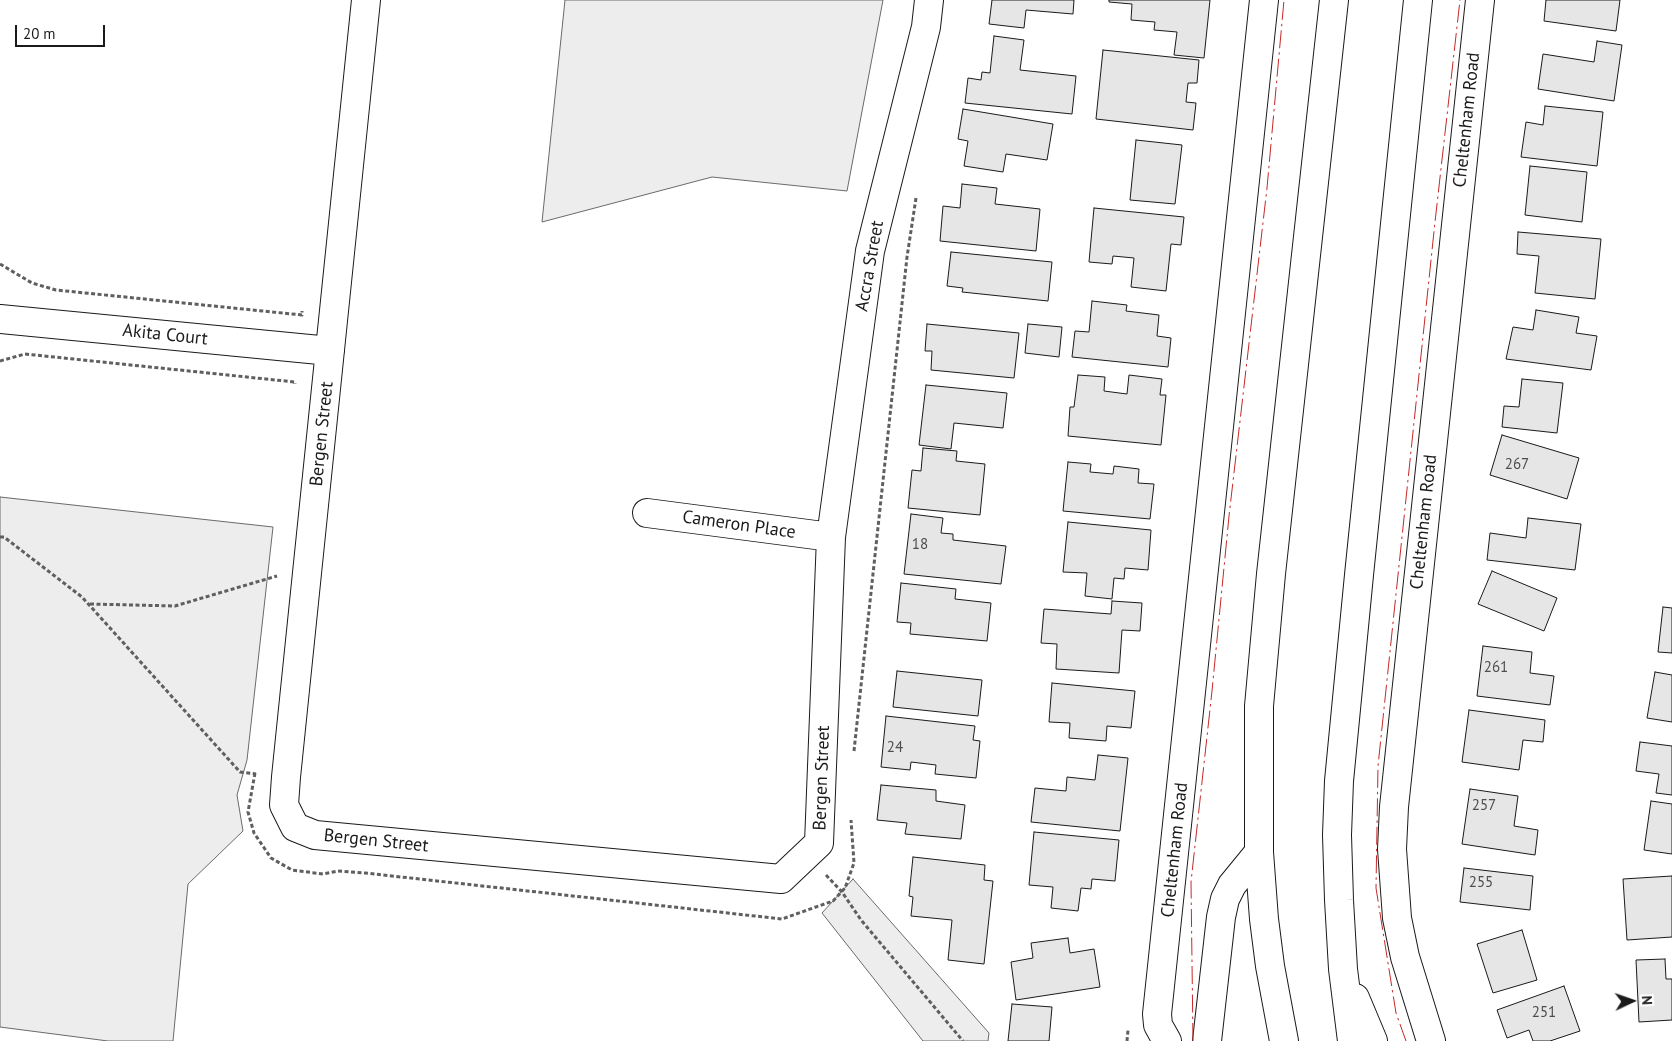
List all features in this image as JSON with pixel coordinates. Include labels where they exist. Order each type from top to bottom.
[{"type":"street","name":"Bergen Street","points":[[366,0],[286,777],[284,805],[295,827],[315,836],[781,879],[819,843],[831,537]]},
{"type":"street","name":"Accra Street","points":[[831,537],[870,251],[926,27],[929,0]]},
{"type":"street","name":"Cheltenham Road","points":[[1167,1041],[1158,1025],[1157,1014],[1264,0]]},
{"type":"street","points":[[1284,1041],[1270,966],[1259,852],[1259,706],[1263,651],[1334,0]]},
{"type":"street","points":[[1352,1041],[1343,969],[1338,853],[1339,781],[1358,575],[1418,0]]},
{"type":"street","name":"Cheltenham Road","points":[[1431,1041],[1405,956],[1397,918],[1392,849],[1394,807],[1480,0]]},
{"type":"street","name":"Akita Court","points":[[0,319],[330,351]]},
{"type":"street","name":"Cameron Place","points":[[647,513],[831,537]]},
{"type":"street","points":[[1207,1041],[1220,916],[1232,885],[1259,852]]},
{"type":"street","points":[[1343,969],[1373,1041]]},
{"type":"path","points":[[854,751],[906,266],[916,192]]},
{"type":"path","points":[[0,264],[32,283],[56,290],[302,316],[303,306]]},
{"type":"path","points":[[0,361],[25,354],[295,382],[294,392]]},
{"type":"path","points":[[0,537],[4,537],[90,604],[240,772],[286,777]]},
{"type":"path","points":[[275,586],[277,566]]},
{"type":"path","points":[[90,604],[175,606],[276,576],[307,579]]},
{"type":"path","points":[[255,769],[248,812],[254,833],[271,858],[292,870],[323,874],[338,871],[365,873],[782,919],[833,901],[845,888],[854,863],[850,810]]},
{"type":"path","points":[[807,854],[842,892],[861,920],[964,1041]]},
{"type":"shaded area","points":[[565,0],[883,0],[847,191],[712,177],[542,222]]},
{"type":"shaded area","points":[[0,497],[273,527],[247,760],[237,795],[243,831],[188,884],[173,1041],[108,1041],[0,1027]]},
{"type":"shaded area","points":[[853,879],[989,1033],[988,1041],[923,1041],[822,913]]},
{"type":"building","points":[[992,0],[1074,0],[1073,14],[1026,10],[1024,28],[989,24]]},
{"type":"building","points":[[1109,0],[1210,0],[1204,58],[1174,55],[1177,32],[1154,30],[1155,22],[1131,20],[1132,4],[1109,2]]},
{"type":"building","points":[[1546,0],[1620,0],[1616,31],[1544,21]]},
{"type":"building","points":[[994,36],[1024,40],[1020,70],[1076,76],[1072,114],[965,103],[968,78],[981,80],[982,72],[990,73]]},
{"type":"building","points":[[1597,41],[1622,45],[1614,101],[1538,89],[1543,54],[1594,62]]},
{"type":"building","points":[[1103,50],[1199,60],[1197,83],[1188,83],[1186,102],[1196,103],[1193,130],[1096,119]]},
{"type":"building","points":[[1545,106],[1603,112],[1597,166],[1521,157],[1526,122],[1543,125]]},
{"type":"building","points":[[963,109],[1053,124],[1047,160],[1006,154],[1003,172],[964,166],[968,141],[958,139]]},
{"type":"building","points":[[1136,140],[1182,145],[1175,204],[1130,200]]},
{"type":"building","points":[[1530,166],[1587,172],[1582,222],[1525,215]]},
{"type":"building","points":[[962,184],[997,188],[995,204],[1040,209],[1036,251],[940,241],[943,206],[960,208]]},
{"type":"building","points":[[1094,208],[1184,217],[1181,245],[1171,244],[1166,291],[1131,287],[1134,258],[1113,256],[1112,264],[1089,262]]},
{"type":"building","points":[[1518,232],[1601,239],[1595,299],[1535,293],[1539,256],[1517,254]]},
{"type":"building","points":[[951,252],[1052,262],[1048,301],[962,292],[963,288],[947,286]]},
{"type":"building","points":[[1092,301],[1127,305],[1126,311],[1159,315],[1157,336],[1171,338],[1168,367],[1072,357],[1075,331],[1089,332]]},
{"type":"building","points":[[1536,310],[1579,317],[1576,333],[1597,336],[1591,370],[1506,359],[1513,327],[1533,330]]},
{"type":"building","points":[[927,324],[1019,333],[1014,378],[931,370],[932,351],[925,351]]},
{"type":"building","points":[[1028,324],[1062,327],[1059,357],[1025,353]]},
{"type":"building","points":[[1078,375],[1105,377],[1104,391],[1127,394],[1129,375],[1162,379],[1160,395],[1166,395],[1161,445],[1068,436],[1070,407],[1074,407]]},
{"type":"building","points":[[1522,379],[1563,383],[1557,433],[1502,427],[1504,406],[1519,407]]},
{"type":"building","points":[[926,385],[1007,393],[1003,428],[954,423],[951,449],[919,445]]},
{"type":"building","points":[[1502,435],[1579,458],[1567,499],[1490,475]]},
{"type":"building","points":[[923,448],[957,451],[956,461],[985,464],[980,515],[908,508],[912,470],[921,471]]},
{"type":"building","points":[[1068,462],[1091,464],[1090,472],[1113,474],[1114,466],[1139,469],[1138,483],[1154,484],[1150,519],[1063,511]]},
{"type":"building","points":[[911,514],[943,518],[941,533],[953,534],[953,540],[1006,546],[1001,584],[904,574]]},
{"type":"building","points":[[1528,518],[1581,524],[1575,570],[1487,560],[1490,533],[1526,538]]},
{"type":"building","points":[[1068,522],[1151,530],[1148,570],[1125,568],[1124,579],[1114,578],[1112,599],[1085,596],[1087,573],[1063,572]]},
{"type":"building","points":[[1492,571],[1557,598],[1544,631],[1478,604]]},
{"type":"building","points":[[901,583],[956,589],[955,599],[991,603],[987,641],[910,634],[911,623],[897,622]]},
{"type":"building","points":[[1112,601],[1142,603],[1140,631],[1122,630],[1119,673],[1056,669],[1057,644],[1041,643],[1044,609],[1111,614]]},
{"type":"building","points":[[1663,607],[1672,608],[1672,653],[1658,652]]},
{"type":"building","points":[[1483,646],[1532,652],[1530,673],[1554,676],[1550,705],[1477,696]]},
{"type":"building","points":[[897,671],[982,680],[978,716],[893,707]]},
{"type":"building","points":[[1655,672],[1672,675],[1672,722],[1647,718]]},
{"type":"building","points":[[1052,683],[1135,691],[1131,728],[1107,726],[1106,741],[1069,738],[1070,723],[1049,722]]},
{"type":"building","points":[[1469,710],[1545,720],[1543,742],[1523,740],[1519,770],[1462,762]]},
{"type":"building","points":[[886,716],[975,726],[973,740],[980,741],[976,778],[935,774],[936,765],[911,762],[910,770],[881,767]]},
{"type":"building","points":[[1640,742],[1672,746],[1672,795],[1656,793],[1659,774],[1636,771]]},
{"type":"building","points":[[1098,755],[1128,758],[1120,831],[1031,822],[1035,788],[1066,791],[1067,777],[1095,780]]},
{"type":"building","points":[[881,785],[936,790],[936,801],[965,805],[961,839],[905,834],[907,823],[877,820]]},
{"type":"building","points":[[1470,789],[1518,796],[1514,826],[1538,830],[1535,855],[1462,844]]},
{"type":"building","points":[[1651,801],[1672,804],[1672,854],[1644,850]]},
{"type":"building","points":[[1034,832],[1119,840],[1115,881],[1092,879],[1091,889],[1081,888],[1078,911],[1051,908],[1053,887],[1029,885]]},
{"type":"building","points":[[913,857],[985,865],[984,880],[993,881],[984,964],[948,960],[952,920],[911,916],[913,897],[909,896]]},
{"type":"building","points":[[1464,868],[1533,876],[1530,910],[1460,902]]},
{"type":"building","points":[[1672,876],[1672,937],[1627,940],[1623,879]]},
{"type":"building","points":[[1522,930],[1537,980],[1493,993],[1477,944]]},
{"type":"building","points":[[1068,938],[1070,953],[1094,949],[1100,987],[1016,1000],[1011,962],[1033,958],[1031,943]]},
{"type":"building","points":[[1665,959],[1666,979],[1672,979],[1672,1020],[1639,1022],[1636,960]]},
{"type":"building","points":[[1564,986],[1580,1031],[1550,1041],[1533,1041],[1529,1030],[1507,1038],[1497,1010]]},
{"type":"building","points":[[1012,1004],[1052,1007],[1049,1041],[1008,1041]]},
{"type":"power","points":[[1193,1041],[1191,882],[1229,516],[1267,188],[1284,0]]},
{"type":"power","points":[[1406,1041],[1396,1013],[1376,888],[1378,766],[1460,0]]}]
